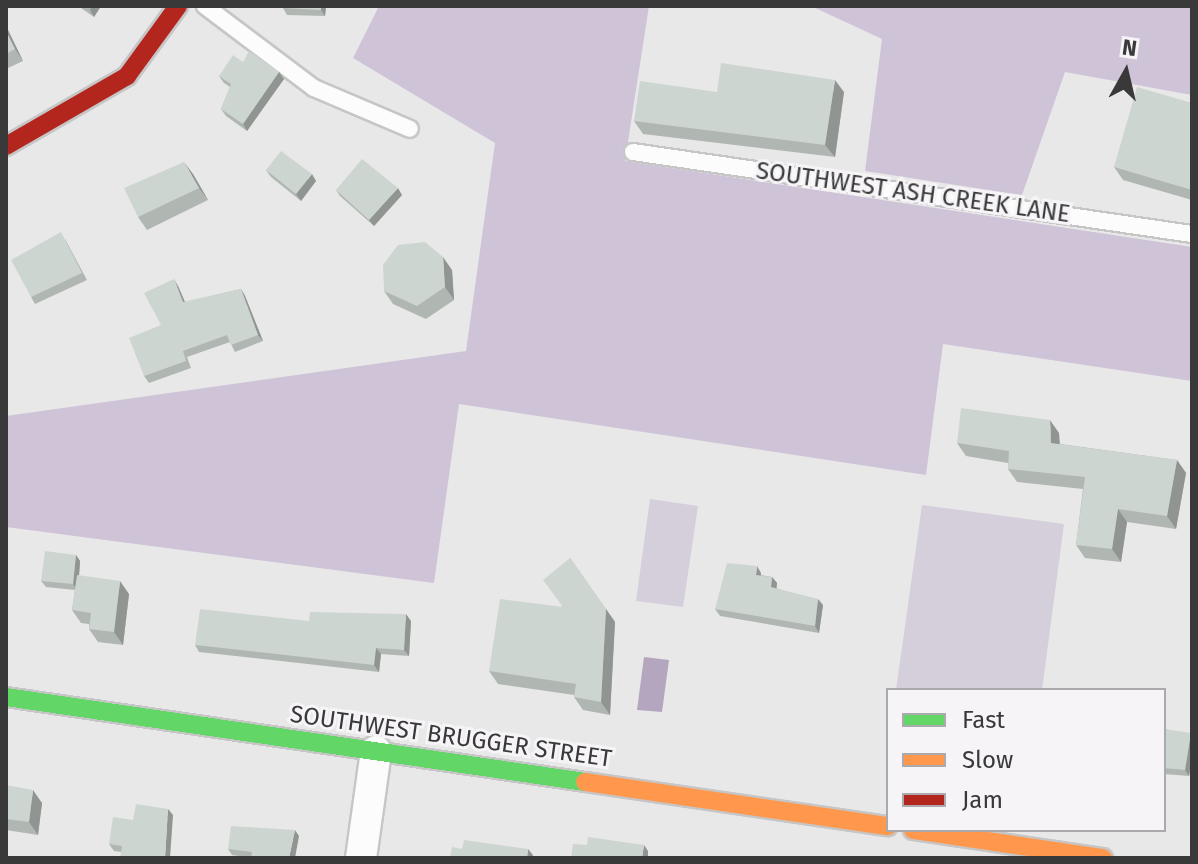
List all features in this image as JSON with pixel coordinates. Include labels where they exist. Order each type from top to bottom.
[{"type":"street","points":[[6,146],[127,76],[178,6]]},
{"type":"street","name":"SOUTHWEST BRUGGER STREET","points":[[6,697],[886,826]]},
{"type":"street","points":[[361,858],[376,751]]},
{"type":"street","points":[[927,832],[1103,858]]},
{"type":"lane","points":[[205,6],[314,88],[410,129]]},
{"type":"lane","name":"SOUTHWEST ASH CREEK LANE","points":[[633,152],[1192,234]]},
{"type":"shaded area","points":[[379,6],[649,6],[625,161],[1192,247],[1192,381],[943,344],[926,475],[459,404],[434,583],[6,527],[6,416],[466,351],[495,143],[353,58]]},
{"type":"shaded area","points":[[811,6],[1192,6],[1192,95],[1065,72],[1022,195],[865,171],[882,39]]},
{"type":"shaded area","points":[[650,499],[698,506],[683,607],[636,601]]},
{"type":"shaded area","points":[[922,505],[1064,524],[1042,688],[896,688]]},
{"type":"shaded area","points":[[644,657],[669,660],[662,712],[637,710]]},
{"type":"building","points":[[321,6],[321,10],[283,8]]},
{"type":"building","points":[[6,31],[15,49],[6,54]]},
{"type":"building","points":[[249,51],[279,72],[243,124],[221,109],[231,84],[219,76],[233,55],[243,62]]},
{"type":"building","points":[[721,63],[835,80],[825,145],[634,121],[640,81],[717,92]]},
{"type":"building","points":[[1137,87],[1192,103],[1192,190],[1114,167]]},
{"type":"building","points":[[281,151],[312,174],[296,194],[266,170]]},
{"type":"building","points":[[362,159],[398,188],[369,220],[336,190]]},
{"type":"building","points":[[184,162],[199,188],[138,217],[124,188]]},
{"type":"building","points":[[61,232],[82,273],[31,297],[11,260]]},
{"type":"building","points":[[425,242],[443,257],[445,287],[417,306],[384,291],[383,265],[398,245]]},
{"type":"building","points":[[174,279],[183,302],[241,289],[258,335],[231,345],[227,335],[183,351],[186,361],[144,376],[129,338],[161,325],[144,293]]},
{"type":"building","points":[[961,408],[1050,420],[1051,443],[1177,460],[1167,516],[1118,509],[1112,549],[1076,545],[1085,477],[1008,469],[1009,451],[957,443]]},
{"type":"building","points":[[45,551],[76,555],[73,584],[41,581]]},
{"type":"building","points":[[570,558],[606,609],[601,702],[574,697],[576,684],[489,671],[500,599],[563,607],[543,580]]},
{"type":"building","points":[[727,563],[757,566],[756,575],[772,577],[771,587],[818,599],[815,626],[715,609]]},
{"type":"building","points":[[77,575],[120,581],[114,632],[89,629],[91,613],[72,610]]},
{"type":"building","points":[[200,609],[309,621],[310,612],[406,614],[404,650],[376,648],[374,665],[195,645]]},
{"type":"building","points":[[1166,729],[1191,733],[1185,770],[1166,768]]},
{"type":"building","points":[[6,785],[33,790],[29,822],[6,819]]},
{"type":"building","points":[[136,804],[168,809],[165,858],[120,858],[122,846],[109,844],[113,817],[133,820]]},
{"type":"building","points":[[231,826],[295,830],[289,858],[251,858],[252,852],[228,849]]},
{"type":"building","points":[[588,837],[644,845],[642,858],[571,858],[573,844],[587,845]]},
{"type":"building","points":[[464,840],[528,849],[527,858],[450,858],[452,847],[462,849]]},
{"type":"traffic: fast","points":[[6,697],[585,782]]},
{"type":"traffic: slow","points":[[585,782],[886,826]]},
{"type":"traffic: slow","points":[[927,832],[1103,858]]},
{"type":"traffic: jam","points":[[6,146],[127,76],[178,6]]}]
